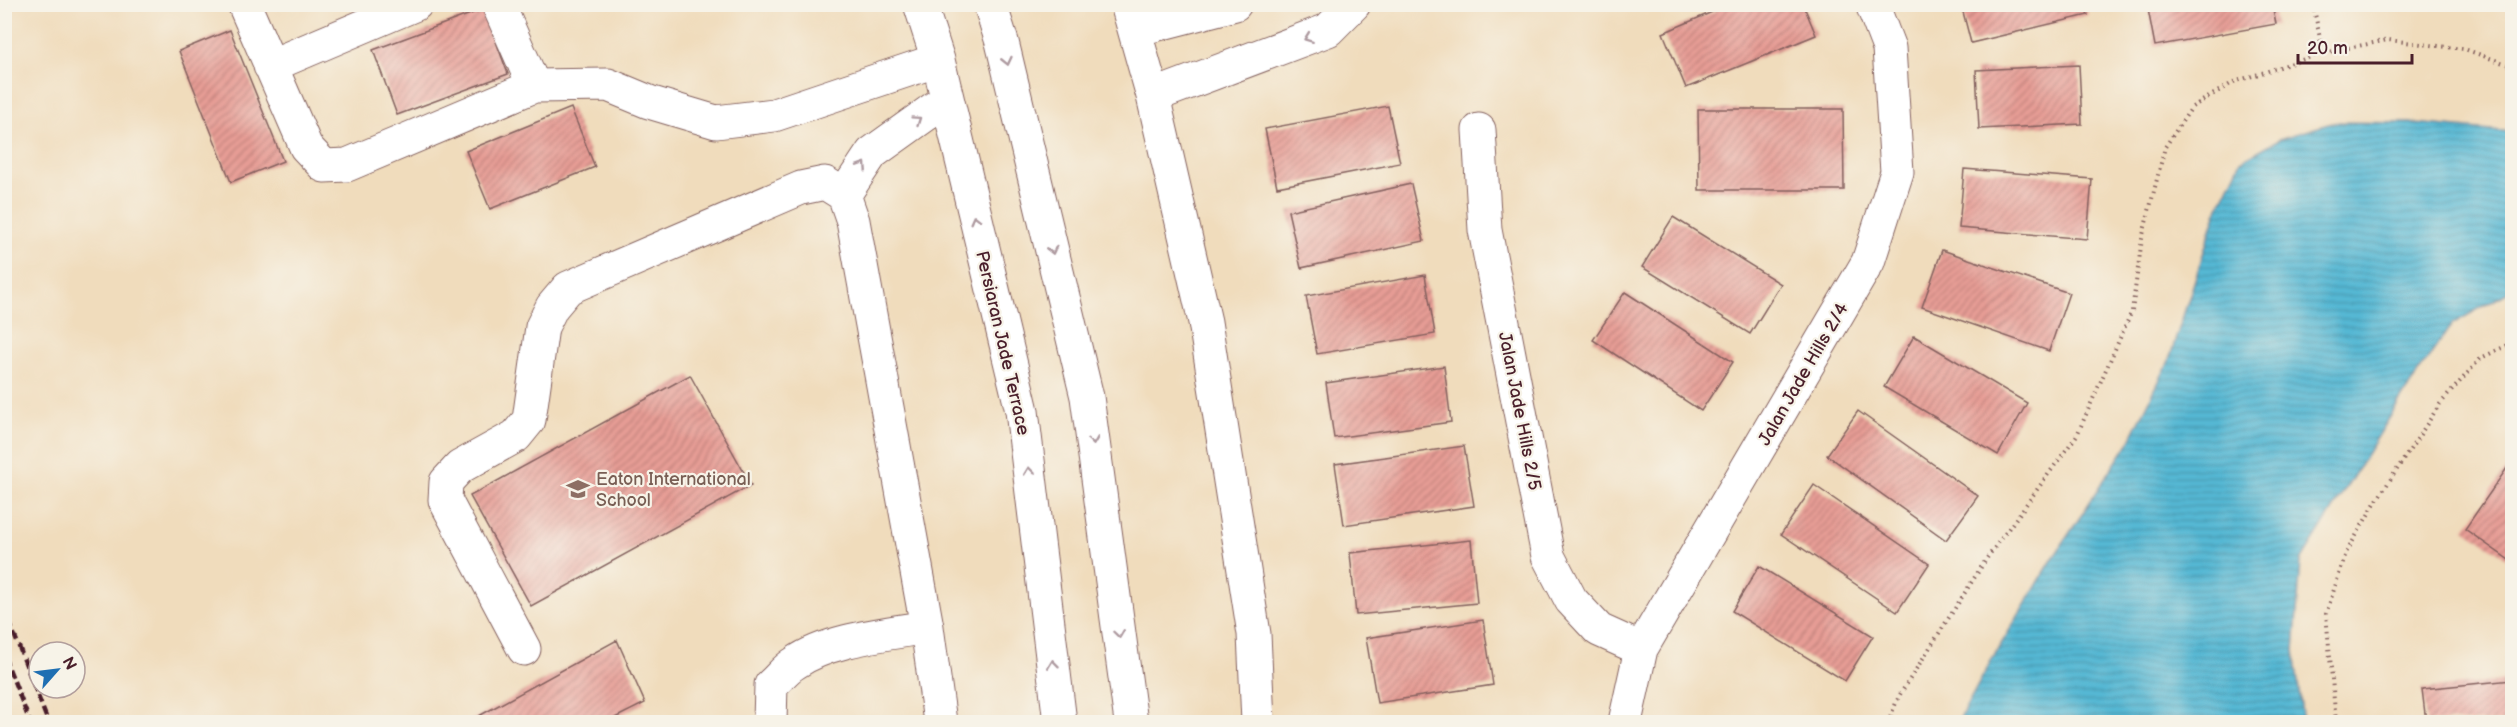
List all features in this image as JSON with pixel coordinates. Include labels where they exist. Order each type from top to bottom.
[{"type":"street","points":[[244,4],[306,147],[324,166],[347,165],[534,86],[609,85],[649,102],[716,122],[774,115],[938,60]]},
{"type":"street","points":[[270,66],[416,4]]},
{"type":"street","points":[[498,4],[534,86]]},
{"type":"street","name":"Persiaran Jade Terrace","points":[[920,4],[938,60],[1022,411],[1060,723]]},
{"type":"street","points":[[990,4],[1002,42],[1087,397],[1131,723]]},
{"type":"street","points":[[1235,4],[1131,17],[1205,322],[1254,634],[1258,723]]},
{"type":"street","points":[[1152,96],[1328,30],[1354,4]]},
{"type":"street","name":"Jalan Jade Hills 2/4","points":[[1625,723],[1641,649],[1868,262],[1897,172],[1889,48],[1872,4]]},
{"type":"street","points":[[844,195],[872,153],[946,100]]},
{"type":"street","name":"Jalan Jade Hills 2/5","points":[[1479,130],[1485,230],[1548,556],[1571,600],[1599,630],[1641,649]]},
{"type":"street","points":[[524,649],[445,500],[446,482],[460,467],[516,436],[529,420],[542,327],[552,307],[568,288],[801,188],[825,183],[844,195],[853,221],[927,627],[940,723]]},
{"type":"street","points":[[770,723],[771,685],[795,663],[814,653],[851,641],[927,627]]},
{"type":"path","points":[[2313,4],[2323,53]]},
{"type":"path","points":[[1888,723],[1899,696],[1987,558],[2077,435],[2132,310],[2142,239],[2165,147],[2192,106],[2234,82],[2323,53],[2388,40],[2464,49],[2512,66]]},
{"type":"path","points":[[2336,723],[2326,614],[2346,553],[2375,503],[2440,404],[2481,358],[2512,343]]},
{"type":"water","points":[[2335,122],[2414,123],[2512,132],[2512,290],[2452,324],[2409,386],[2301,561],[2294,651],[2303,722],[1958,722],[1992,659],[2052,560],[2129,442],[2168,363],[2217,211],[2241,161],[2279,139]]},
{"type":"building","points":[[1731,4],[1803,4],[1816,35],[1686,88],[1663,33]]},
{"type":"building","points":[[1961,4],[2085,4],[2088,15],[1971,43]]},
{"type":"building","points":[[2147,4],[2272,4],[2276,24],[2155,46]]},
{"type":"building","points":[[484,9],[508,74],[397,115],[373,50]]},
{"type":"building","points":[[230,30],[283,161],[231,182],[179,51]]},
{"type":"building","points":[[2079,65],[2082,124],[1979,129],[1976,70]]},
{"type":"building","points":[[1388,106],[1400,163],[1277,187],[1265,129]]},
{"type":"building","points":[[571,108],[595,167],[490,209],[466,151]]},
{"type":"building","points":[[1698,109],[1843,109],[1844,190],[1699,190]]},
{"type":"building","points":[[1964,169],[2092,179],[2087,239],[1959,228]]},
{"type":"building","points":[[1411,184],[1424,241],[1301,268],[1288,211]]},
{"type":"building","points":[[1673,217],[1781,284],[1750,334],[1642,267]]},
{"type":"building","points":[[1942,250],[2069,293],[2049,351],[1922,307]]},
{"type":"building","points":[[1425,275],[1435,334],[1317,354],[1306,296]]},
{"type":"building","points":[[1625,292],[1733,362],[1701,411],[1593,340]]},
{"type":"building","points":[[1914,336],[2027,403],[1998,455],[1884,387]]},
{"type":"building","points":[[1444,366],[1451,422],[1334,438],[1326,383]]},
{"type":"building","points":[[690,375],[751,485],[531,606],[470,496]]},
{"type":"building","points":[[1858,411],[1978,496],[1946,540],[1827,455]]},
{"type":"building","points":[[1464,446],[1474,506],[1344,525],[1335,464]]},
{"type":"building","points":[[2507,468],[2512,472],[2512,562],[2465,529]]},
{"type":"building","points":[[1814,485],[1929,564],[1897,612],[1781,534]]},
{"type":"building","points":[[1471,540],[1477,603],[1356,615],[1350,553]]},
{"type":"building","points":[[1759,566],[1873,636],[1845,681],[1732,611]]},
{"type":"building","points":[[1483,620],[1493,685],[1377,703],[1366,638]]},
{"type":"building","points":[[617,640],[645,703],[607,722],[468,722]]},
{"type":"building","points":[[2512,680],[2512,722],[2426,722],[2422,689]]},
{"type":"railway","points":[[4,608],[48,722]]},
{"type":"railway","points":[[4,656],[30,722]]},
{"type":"place","name":"Eaton International School","points":[[578,489]]}]
